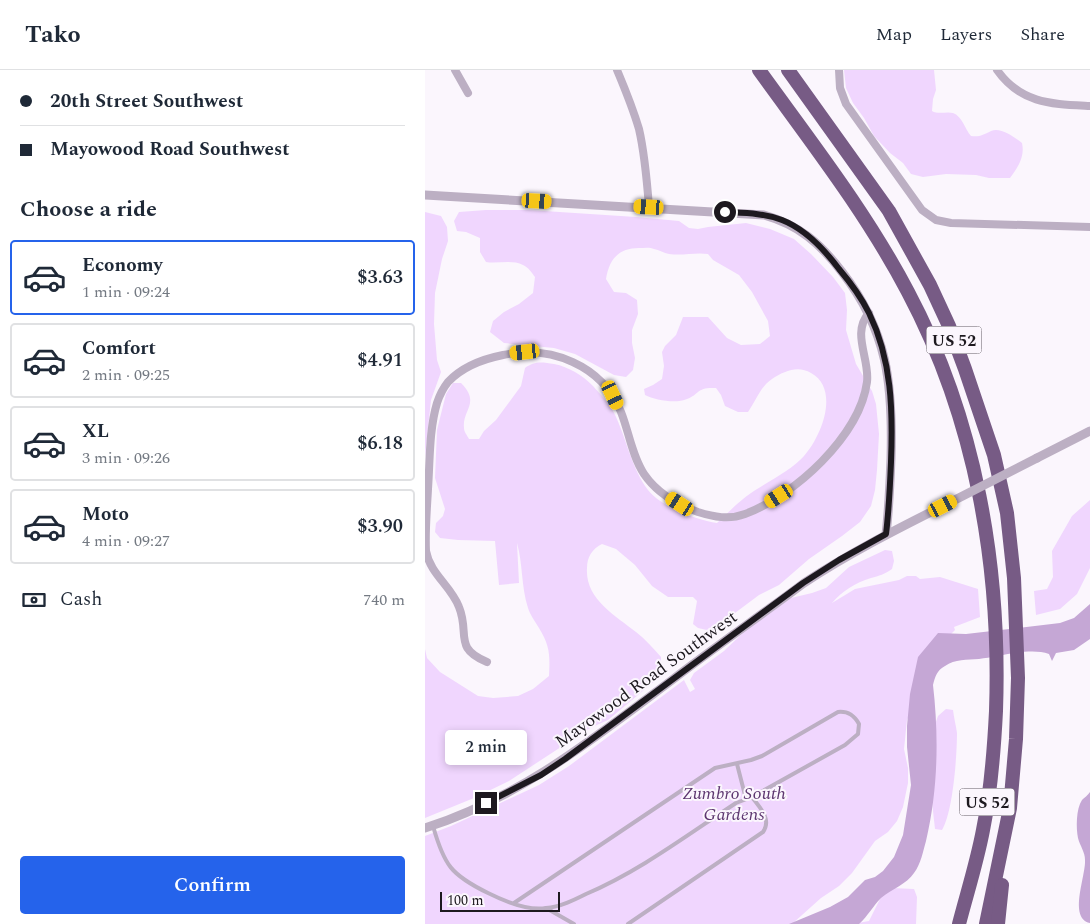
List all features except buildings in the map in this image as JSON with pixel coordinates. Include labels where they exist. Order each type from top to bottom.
[{"type":"highway","name":"US 52","points":[[759,70],[866,217],[909,293],[945,375],[961,420],[967,445],[984,518],[993,580],[997,678],[995,737],[990,785],[983,830],[959,924]]},
{"type":"highway","name":"US 52","points":[[788,70],[889,211],[930,285],[949,326],[965,368],[994,455],[1007,513],[1014,578],[1018,678],[1016,739],[1010,808],[986,924]]},
{"type":"highway","points":[[998,924],[1010,808]]},
{"type":"highway","points":[[954,924],[973,872]]},
{"type":"street","points":[[455,70],[468,93]]},
{"type":"street","points":[[617,70],[630,102],[640,136],[647,179],[649,207]]},
{"type":"street","points":[[839,70],[843,100],[853,117],[922,210],[936,220],[951,224],[1090,227]]},
{"type":"street","points":[[997,70],[1015,89],[1029,98],[1049,103],[1090,106]]},
{"type":"street","points":[[425,195],[764,214],[783,220],[817,243],[847,279],[869,313],[885,361],[892,404],[889,511],[886,534]]},
{"type":"street","points":[[487,662],[469,652],[464,641],[463,620],[459,606],[430,564],[425,549],[433,423],[437,402],[447,384],[462,370],[481,360],[504,354],[525,352],[546,353],[567,359],[585,368],[601,380],[613,395],[621,412],[637,461],[643,473],[652,484],[662,493],[680,504],[713,516],[734,518],[763,505],[794,486],[821,461],[847,430],[862,401],[867,383],[861,329],[864,319],[869,313]]},
{"type":"street","name":"Mayowood Road Southwest","points":[[429,827],[473,810],[541,775],[597,737],[803,583],[839,560],[886,534],[1090,431]]},
{"type":"lane","points":[[514,903],[715,768],[737,764],[762,756],[838,712],[849,712],[859,724],[857,734],[845,745],[751,797],[736,803],[643,865],[567,903],[546,908]]},
{"type":"lane","points":[[737,764],[746,799]]},
{"type":"lane","points":[[628,924],[763,832],[767,827],[765,816],[751,797]]},
{"type":"lane","points":[[429,827],[452,870],[471,884],[495,897],[514,903],[546,908],[574,924]]},
{"type":"green space","points":[[844,70],[934,70],[936,90],[932,111],[937,113],[953,113],[961,120],[971,136],[999,130],[1022,143],[1023,153],[1018,166],[1010,178],[946,174],[923,177],[911,174],[903,163],[890,153],[874,136],[853,103],[846,88]]},
{"type":"green space","points":[[529,210],[636,217],[679,221],[689,228],[698,229],[746,223],[770,229],[794,239],[833,277],[845,293],[847,310],[846,330],[856,364],[872,391],[876,404],[879,434],[875,490],[871,506],[860,522],[809,559],[779,585],[759,595],[711,631],[698,628],[693,624],[697,601],[693,597],[668,597],[652,586],[635,565],[616,549],[602,544],[598,546],[589,557],[587,564],[591,589],[603,605],[643,638],[661,657],[661,668],[656,680],[608,720],[590,728],[509,781],[425,818],[425,649],[427,658],[440,672],[478,696],[493,698],[518,696],[533,689],[549,676],[547,646],[543,634],[528,608],[517,543],[519,583],[499,585],[495,541],[440,538],[435,532],[436,523],[443,516],[445,509],[435,478],[437,430],[446,394],[453,383],[461,383],[470,396],[464,428],[469,439],[479,439],[484,431],[496,420],[521,386],[525,368],[535,363],[546,363],[560,365],[575,372],[593,386],[611,408],[642,482],[648,490],[661,502],[680,512],[717,523],[747,496],[786,471],[804,456],[817,437],[825,413],[825,390],[820,380],[811,373],[801,369],[786,371],[768,382],[748,412],[738,412],[725,406],[716,388],[701,390],[691,397],[677,401],[660,400],[645,395],[644,389],[662,379],[664,366],[662,352],[676,335],[683,317],[708,317],[727,338],[741,345],[760,344],[770,336],[768,321],[752,292],[739,275],[713,260],[708,254],[667,254],[651,248],[639,248],[625,250],[612,261],[606,279],[614,292],[626,293],[637,300],[638,314],[632,330],[635,358],[633,370],[626,377],[614,375],[575,354],[554,348],[504,343],[490,332],[493,321],[533,293],[535,277],[527,267],[519,263],[486,262],[480,252],[480,238],[466,232],[457,231],[454,221],[459,212]]},
{"type":"green space","points":[[425,212],[441,216],[447,227],[448,241],[435,293],[434,324],[437,360],[441,372],[431,400],[425,457]]},
{"type":"green space","points":[[1090,500],[1090,568],[1077,594],[1060,609],[1036,615],[1034,591],[1047,589],[1053,577],[1052,551],[1072,516]]},
{"type":"green space","name":"Zumbro South Gardens","points":[[885,550],[892,551],[894,561],[892,569],[882,575],[854,585],[832,603],[855,589],[899,580],[907,576],[916,576],[920,579],[940,577],[978,589],[980,617],[954,627],[955,630],[946,639],[907,720],[904,749],[908,768],[908,783],[903,807],[897,821],[888,832],[875,841],[852,873],[839,886],[821,898],[792,924],[425,924],[425,836],[539,785],[569,766],[684,680],[690,692],[695,689],[690,680],[694,673],[724,651],[747,629],[791,598],[826,588],[849,567]]},
{"type":"green space","points":[[946,709],[953,710],[957,743],[952,797],[946,822],[942,830],[935,829],[931,793],[932,733],[938,716]]},
{"type":"green space","points":[[892,888],[914,889],[917,897],[916,924],[852,924],[869,921],[882,895]]},
{"type":"shaded area","points":[[1090,604],[1090,639],[1074,650],[1056,653],[1052,661],[1049,654],[1024,652],[957,661],[938,672],[933,685],[937,744],[933,802],[926,841],[916,869],[911,877],[881,898],[859,924],[789,924],[830,907],[848,897],[865,880],[875,877],[883,871],[894,857],[903,835],[911,785],[907,747],[910,694],[918,657],[938,633],[966,634],[1060,623],[1074,618]]},
{"type":"shaded area","points":[[1090,792],[1090,923],[1084,920],[1080,913],[1079,905],[1085,860],[1078,838],[1077,824],[1080,804]]},
{"type":"route","points":[[486,803],[541,775],[565,759],[803,583],[839,560],[886,534],[889,511],[892,404],[885,361],[869,313],[832,259],[817,243],[799,230],[783,220],[764,214],[725,212]]}]
